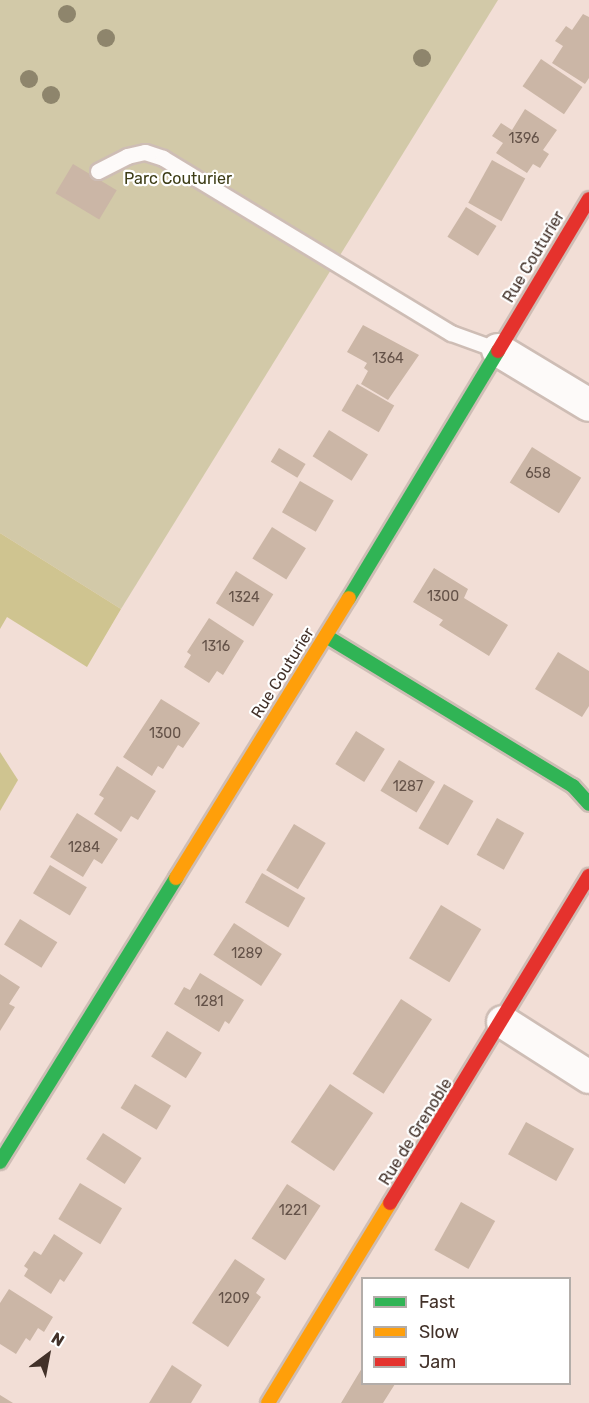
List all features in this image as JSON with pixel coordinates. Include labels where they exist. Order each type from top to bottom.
[{"type":"street","name":"Rue Couturier","points":[[0,1162],[326,636],[589,199]]},
{"type":"street","points":[[498,350],[589,405]]},
{"type":"street","points":[[326,636],[573,786],[589,804]]},
{"type":"street","name":"Rue de Grenoble","points":[[268,1403],[503,1022],[589,876]]},
{"type":"street","points":[[503,1022],[589,1077]]},
{"type":"lane","points":[[99,171],[127,156],[145,152],[164,158],[451,333],[498,350]]},
{"type":"green space","name":"Parc Couturier","points":[[0,0],[498,0],[121,609],[0,533]]},
{"type":"shaded area","points":[[0,533],[121,609],[87,667],[7,617],[0,629]]},
{"type":"shaded area","points":[[0,752],[18,780],[0,811]]},
{"type":"building","points":[[583,14],[589,17],[589,78],[585,84],[552,63],[563,46],[555,41],[566,26],[572,30]]},
{"type":"building","points":[[541,59],[582,87],[564,114],[523,86]]},
{"type":"building","points":[[525,109],[557,130],[543,150],[549,154],[540,168],[533,164],[527,173],[496,153],[503,143],[492,136],[501,123],[512,130]]},
{"type":"building","points":[[492,160],[525,178],[501,221],[468,203]]},
{"type":"building","points":[[73,164],[117,190],[99,219],[55,193]]},
{"type":"building","points":[[466,207],[497,226],[478,256],[447,237]]},
{"type":"building","points":[[363,325],[419,355],[388,400],[361,384],[368,371],[364,368],[367,363],[347,352]]},
{"type":"building","points":[[357,384],[394,406],[379,432],[342,411]]},
{"type":"building","points":[[329,430],[368,454],[352,481],[313,456]]},
{"type":"building","points":[[532,447],[581,478],[559,513],[510,483]]},
{"type":"building","points":[[279,448],[306,464],[297,478],[271,462]]},
{"type":"building","points":[[300,481],[334,500],[316,532],[282,512]]},
{"type":"building","points":[[272,527],[306,548],[286,580],[252,558]]},
{"type":"building","points":[[434,568],[468,589],[464,598],[508,625],[489,656],[439,625],[443,620],[413,602]]},
{"type":"building","points":[[236,571],[273,594],[253,627],[216,603]]},
{"type":"building","points":[[209,618],[244,641],[223,675],[217,671],[209,683],[184,667],[191,655],[187,652]]},
{"type":"building","points":[[558,652],[589,671],[589,706],[582,717],[535,689]]},
{"type":"building","points":[[161,699],[200,723],[183,748],[178,745],[163,769],[158,766],[152,776],[123,757]]},
{"type":"building","points":[[356,731],[385,749],[364,782],[335,764]]},
{"type":"building","points":[[399,760],[435,782],[416,812],[380,791]]},
{"type":"building","points":[[117,766],[156,791],[138,820],[131,816],[121,832],[94,814],[104,798],[99,795]]},
{"type":"building","points":[[444,784],[473,801],[448,845],[418,828]]},
{"type":"building","points":[[77,813],[118,839],[102,864],[94,859],[83,877],[50,857]]},
{"type":"building","points":[[497,818],[524,833],[504,870],[477,855]]},
{"type":"building","points":[[294,824],[326,843],[298,889],[266,870]]},
{"type":"building","points":[[50,865],[87,887],[70,915],[33,893]]},
{"type":"building","points":[[262,873],[305,898],[288,927],[245,902]]},
{"type":"building","points":[[441,905],[481,929],[449,982],[409,958]]},
{"type":"building","points":[[20,919],[57,942],[41,968],[4,944]]},
{"type":"building","points":[[234,923],[282,954],[261,986],[213,955]]},
{"type":"building","points":[[200,973],[244,1000],[229,1024],[225,1021],[219,1032],[174,1004],[184,987],[190,990]]},
{"type":"building","points":[[0,974],[20,987],[9,1004],[15,1007],[0,1031]]},
{"type":"building","points":[[401,999],[432,1019],[384,1094],[353,1074]]},
{"type":"building","points":[[167,1031],[202,1053],[186,1078],[151,1056]]},
{"type":"building","points":[[135,1084],[171,1106],[157,1130],[121,1108]]},
{"type":"building","points":[[330,1084],[373,1113],[334,1171],[291,1142]]},
{"type":"building","points":[[526,1122],[574,1149],[556,1181],[508,1154]]},
{"type":"building","points":[[103,1133],[142,1158],[125,1184],[86,1159]]},
{"type":"building","points":[[80,1183],[122,1208],[100,1244],[58,1219]]},
{"type":"building","points":[[287,1184],[321,1206],[285,1260],[252,1239]]},
{"type":"building","points":[[461,1202],[495,1221],[468,1269],[434,1250]]},
{"type":"building","points":[[54,1234],[83,1253],[64,1282],[60,1279],[51,1294],[24,1276],[28,1269],[24,1266],[34,1251],[41,1255]]},
{"type":"building","points":[[235,1259],[265,1279],[256,1293],[261,1297],[228,1347],[192,1323]]},
{"type":"building","points":[[9,1289],[53,1317],[44,1332],[38,1328],[30,1341],[26,1338],[16,1354],[0,1344],[0,1303]]},
{"type":"building","points":[[172,1365],[202,1385],[191,1403],[149,1403]]},
{"type":"building","points":[[361,1370],[361,1385],[394,1385],[383,1403],[341,1403]]},
{"type":"building","points":[[0,1395],[13,1403],[0,1403]]},
{"type":"traffic: fast","points":[[349,598],[498,351]]},
{"type":"traffic: fast","points":[[326,636],[573,786],[589,804]]},
{"type":"traffic: fast","points":[[0,1162],[176,878]]},
{"type":"traffic: slow","points":[[176,878],[349,598]]},
{"type":"traffic: slow","points":[[268,1403],[390,1203]]},
{"type":"traffic: jam","points":[[498,351],[589,199]]},
{"type":"traffic: jam","points":[[390,1203],[589,876]]}]
